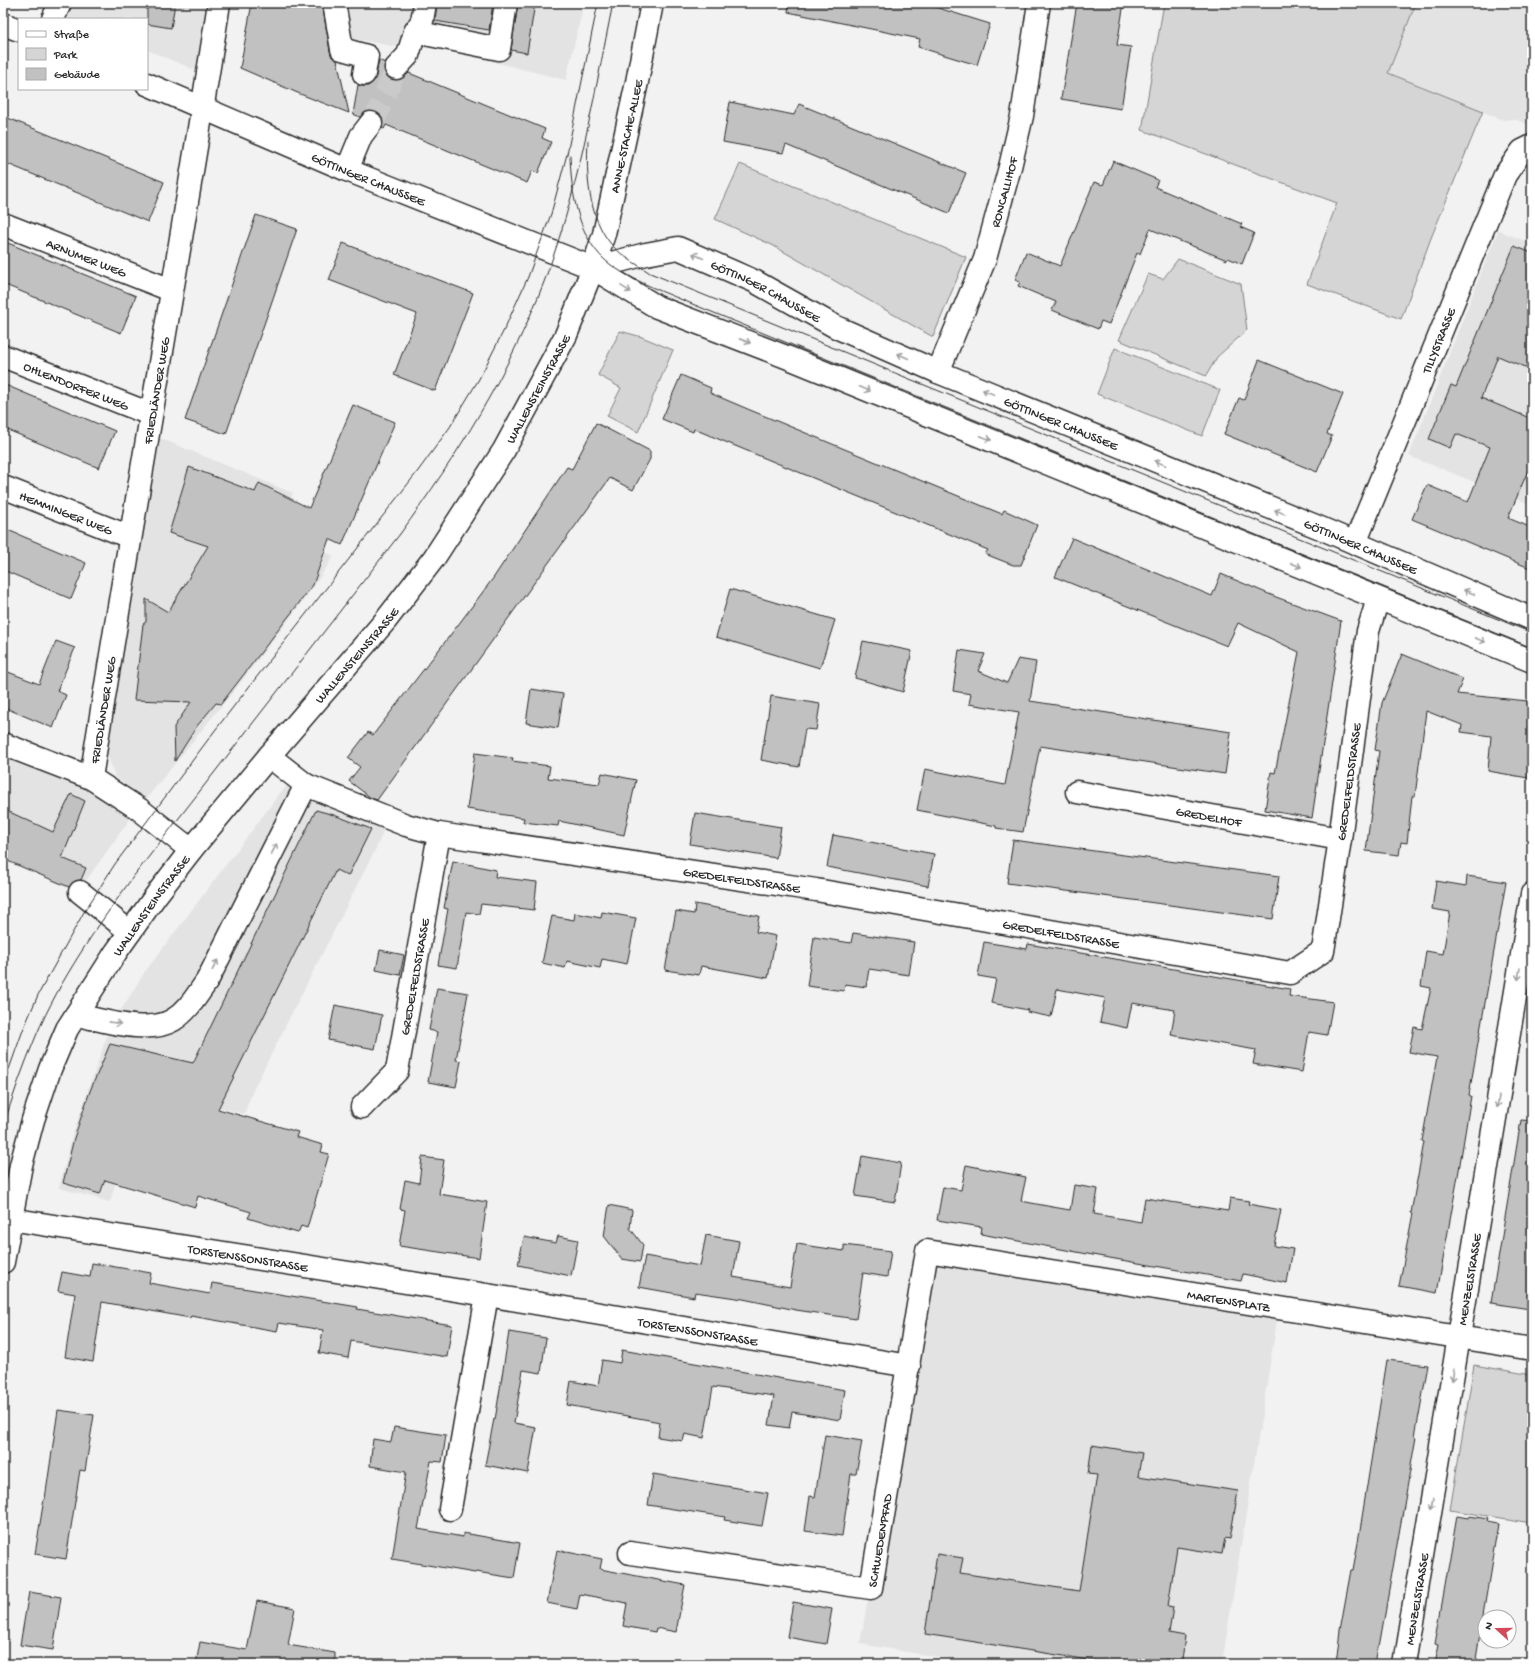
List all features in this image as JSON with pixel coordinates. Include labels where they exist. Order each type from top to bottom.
[{"type":"street","points":[[53,18],[60,3]]},
{"type":"street","name":"FRIEDLÄNDER WEG","points":[[91,778],[218,3]]},
{"type":"street","points":[[334,3],[342,49],[367,56],[364,74]]},
{"type":"street","points":[[396,68],[408,55],[415,32],[422,21],[425,3]]},
{"type":"street","points":[[415,32],[500,48],[506,3]]},
{"type":"street","name":"ANNE-STACHE-ALLEE","points":[[593,268],[610,208],[652,3]]},
{"type":"street","name":"RONCALLIHOF","points":[[938,372],[985,259],[1010,168],[1022,116],[1039,3]]},
{"type":"street","points":[[3,24],[18,30]]},
{"type":"street","name":"GÖTTINGER CHAUSSEE","points":[[148,84],[347,170],[593,268],[657,307],[794,360],[1532,662]]},
{"type":"street","points":[[347,170],[362,136],[370,123]]},
{"type":"street","name":"TILLYSTRASSE","points":[[1355,543],[1505,176],[1522,151],[1532,146]]},
{"type":"street","name":"ARNUMER WEG","points":[[3,224],[171,290]]},
{"type":"street","name":"GÖTTINGER CHAUSSEE","points":[[593,268],[646,254],[678,248],[754,281],[836,327],[938,372],[1531,617]]},
{"type":"street","name":"WALLENSTEINSTRASSE","points":[[3,1262],[21,1165],[33,1120],[50,1069],[76,1015],[116,952],[191,850],[269,756],[386,620],[434,558],[504,450],[566,335],[593,268]]},
{"type":"street","name":"OHLENDORFER WEG","points":[[3,356],[150,414]]},
{"type":"street","name":"HEMMINGER WEG","points":[[3,486],[130,537]]},
{"type":"street","name":"GREDELFELDSTRASSE","points":[[269,756],[306,785],[406,826],[439,834],[816,890],[1290,973],[1323,951],[1340,839],[1368,631],[1378,599]]},
{"type":"street","points":[[3,744],[91,778],[139,809],[191,850]]},
{"type":"street","points":[[76,1015],[110,1022],[151,1027],[172,1021],[189,1007],[207,981],[306,785]]},
{"type":"street","name":"GREDELHOF","points":[[1077,792],[1340,839]]},
{"type":"street","name":"GREDELFELDSTRASSE","points":[[362,1107],[397,1071],[439,834]]},
{"type":"street","points":[[80,892],[130,932]]},
{"type":"street","name":"MENZELSTRASSE","points":[[1405,1664],[1532,894]]},
{"type":"street","name":"TORSTENSSONSTRASSE","points":[[10,1219],[487,1295],[909,1366]]},
{"type":"street","name":"MARTENSPLATZ","points":[[927,1251],[1532,1349]]},
{"type":"street","name":"SCHWEDENPFAD","points":[[630,1553],[871,1588],[927,1251]]},
{"type":"street","points":[[450,1509],[487,1295]]},
{"type":"shaded area","points":[[29,3],[213,3],[203,73],[148,50],[148,18],[66,18]]},
{"type":"shaded area","points":[[304,3],[584,3],[566,80],[426,45],[393,46],[343,37],[327,13],[303,8]]},
{"type":"shaded area","points":[[1416,3],[1532,3],[1532,126],[1514,119],[1503,120],[1388,73]]},
{"type":"shaded area","points":[[1498,230],[1532,244],[1532,505],[1409,456]]},
{"type":"shaded area","points":[[155,436],[293,493],[277,531],[334,556],[314,586],[244,678],[146,799],[115,777],[108,757],[108,733]]},
{"type":"shaded area","points":[[3,756],[88,791],[132,816],[78,892],[3,858]]},
{"type":"shaded area","points":[[289,784],[386,824],[377,846],[254,1088],[244,1114],[142,1087],[110,1202],[59,1188],[72,1137],[111,1026],[144,973],[281,792]]},
{"type":"shaded area","points":[[927,1251],[1279,1308],[1222,1664],[980,1664],[860,1644]]},
{"type":"green space","points":[[1164,3],[1416,3],[1388,73],[1483,111],[1431,238],[1401,319],[1307,284],[1337,203],[1142,130]]},
{"type":"green space","points":[[740,164],[966,257],[933,337],[772,245],[715,219]]},
{"type":"green space","points":[[1178,259],[1241,284],[1247,330],[1217,357],[1206,376],[1119,340],[1148,274],[1163,279]]},
{"type":"green space","points":[[620,331],[642,337],[673,350],[638,432],[607,416],[621,388],[598,375]]},
{"type":"green space","points":[[1115,348],[1220,390],[1202,436],[1097,394]]},
{"type":"green space","points":[[1474,1365],[1532,1375],[1532,1523],[1450,1510]]},
{"type":"building","points":[[147,3],[175,3],[171,28],[148,24]]},
{"type":"building","points":[[252,3],[322,3],[330,51],[332,57],[337,60],[349,113],[240,68]]},
{"type":"building","points":[[437,3],[493,3],[489,30],[435,21]]},
{"type":"building","points":[[518,3],[535,3],[527,53],[511,50]]},
{"type":"building","points":[[789,3],[922,3],[990,24],[977,65],[918,47],[920,39],[788,12]]},
{"type":"building","points":[[1077,3],[1124,3],[1117,45],[1131,47],[1121,109],[1061,99]]},
{"type":"building","points":[[379,60],[385,63],[384,72],[393,80],[400,80],[409,73],[545,129],[542,138],[551,142],[538,173],[532,171],[527,183],[386,125],[384,129],[382,128],[382,118],[379,113],[373,111],[366,112],[360,117],[353,114],[358,85],[368,86],[373,82],[376,76]]},
{"type":"building","points":[[730,102],[794,115],[799,104],[966,173],[949,213],[786,145],[783,153],[723,142]]},
{"type":"building","points":[[3,116],[164,182],[148,222],[3,162]]},
{"type":"building","points":[[1113,161],[1158,180],[1155,187],[1242,224],[1240,227],[1254,233],[1242,264],[1228,258],[1227,260],[1150,229],[1140,254],[1137,253],[1109,324],[1101,321],[1098,329],[1052,310],[1056,302],[1018,286],[1020,282],[1015,280],[1026,252],[1060,266],[1094,182],[1103,185]]},
{"type":"building","points":[[256,215],[297,229],[226,434],[185,420]]},
{"type":"building","points":[[3,241],[136,296],[121,333],[3,284]]},
{"type":"building","points":[[343,243],[473,293],[435,391],[394,375],[417,314],[329,280]]},
{"type":"building","points":[[1514,246],[1532,253],[1532,370],[1498,356],[1481,398],[1532,419],[1532,461],[1508,518],[1532,528],[1532,569],[1412,519],[1427,485],[1468,502],[1490,447],[1456,434],[1450,448],[1429,439],[1451,385],[1456,387]]},
{"type":"building","points":[[1259,360],[1343,394],[1327,434],[1332,436],[1317,472],[1224,434],[1239,398],[1244,400]]},
{"type":"building","points":[[681,375],[711,388],[710,393],[750,410],[1002,514],[1004,510],[1037,525],[1021,565],[1013,565],[985,554],[988,550],[694,429],[693,432],[662,419]]},
{"type":"building","points":[[3,384],[115,431],[99,468],[3,428]]},
{"type":"building","points":[[353,405],[395,422],[342,545],[329,539],[313,585],[221,704],[216,703],[197,726],[175,761],[174,727],[191,702],[134,700],[143,624],[146,622],[146,599],[168,612],[208,546],[169,533],[189,467],[255,492],[259,483],[309,508]]},
{"type":"building","points":[[596,423],[650,451],[650,459],[633,490],[610,478],[377,800],[371,798],[349,781],[360,767],[348,758],[368,732],[373,735],[494,577],[567,467],[572,469]]},
{"type":"building","points":[[3,528],[86,563],[71,599],[3,570]]},
{"type":"building","points":[[1072,538],[1212,596],[1221,574],[1276,597],[1341,621],[1312,818],[1265,810],[1271,772],[1275,773],[1299,652],[1238,623],[1227,646],[1055,577]]},
{"type":"building","points":[[730,589],[835,620],[820,668],[716,637]]},
{"type":"building","points":[[56,641],[75,648],[57,691],[66,695],[53,728],[3,707],[3,670],[39,684]]},
{"type":"building","points":[[863,641],[912,651],[903,692],[855,678]]},
{"type":"building","points":[[959,650],[985,654],[978,671],[1007,683],[1018,659],[1036,662],[1030,701],[1231,732],[1225,774],[1040,746],[1023,832],[996,828],[996,826],[917,810],[925,769],[1005,785],[1019,712],[969,704],[971,694],[953,691]]},
{"type":"building","points":[[1402,654],[1463,679],[1457,694],[1528,701],[1532,708],[1532,744],[1528,778],[1488,771],[1491,736],[1461,732],[1462,725],[1426,711],[1415,796],[1412,796],[1407,843],[1401,842],[1399,855],[1366,851],[1379,751],[1375,750],[1382,703]]},
{"type":"building","points":[[531,689],[563,694],[558,728],[526,723]]},
{"type":"building","points":[[771,696],[820,704],[816,730],[805,729],[799,767],[761,760]]},
{"type":"building","points":[[475,753],[513,758],[512,761],[550,766],[548,778],[599,784],[602,773],[636,780],[624,835],[559,821],[558,826],[523,822],[524,818],[467,809]]},
{"type":"building","points":[[71,794],[85,801],[62,858],[86,868],[81,880],[75,881],[69,887],[3,859],[3,809],[53,832]]},
{"type":"building","points":[[316,810],[371,829],[348,876],[336,870],[218,1109],[298,1132],[296,1137],[323,1145],[321,1152],[329,1154],[307,1228],[301,1226],[298,1233],[284,1229],[248,1218],[251,1212],[198,1196],[195,1207],[105,1180],[100,1194],[63,1183],[74,1138],[90,1091],[110,1044],[193,1063]]},
{"type":"building","points":[[695,813],[781,827],[776,858],[690,844]]},
{"type":"building","points":[[833,835],[934,854],[928,886],[827,867]]},
{"type":"building","points":[[1013,840],[1279,876],[1273,919],[1007,883]]},
{"type":"building","points":[[453,861],[496,870],[495,877],[537,882],[534,910],[481,904],[479,914],[466,912],[457,968],[438,965],[448,909],[444,908]]},
{"type":"building","points":[[1467,876],[1506,882],[1469,1095],[1471,1096],[1459,1170],[1437,1293],[1399,1286],[1413,1213],[1411,1213],[1424,1142],[1422,1141],[1437,1057],[1409,1052],[1414,1027],[1422,1029],[1431,988],[1421,986],[1426,951],[1443,954],[1450,912],[1432,909],[1436,881],[1466,886]]},
{"type":"building","points":[[695,904],[759,916],[756,932],[776,936],[768,978],[701,966],[699,975],[665,970],[676,911],[694,914]]},
{"type":"building","points":[[602,912],[636,918],[627,964],[602,959],[600,968],[567,961],[565,968],[542,963],[552,916],[574,920],[575,913],[601,918]]},
{"type":"building","points":[[853,933],[914,942],[909,975],[869,969],[866,987],[845,984],[844,991],[807,986],[814,937],[851,943]]},
{"type":"building","points":[[984,942],[1027,949],[1028,944],[1290,989],[1289,996],[1333,1002],[1327,1035],[1309,1032],[1302,1072],[1253,1064],[1256,1050],[1171,1035],[1175,1010],[1132,1003],[1127,1028],[1100,1022],[1105,998],[1057,989],[1051,1017],[1027,1012],[1028,1010],[991,1003],[996,979],[978,976]]},
{"type":"building","points":[[380,950],[404,955],[400,975],[376,970]]},
{"type":"building","points":[[437,988],[468,993],[456,1060],[461,1061],[456,1087],[428,1082],[437,1032],[429,1030]]},
{"type":"building","points":[[335,1005],[382,1015],[375,1049],[328,1040]]},
{"type":"building","points":[[1521,1120],[1532,1121],[1532,1298],[1530,1309],[1491,1303]]},
{"type":"building","points":[[862,1156],[901,1163],[895,1202],[855,1196]]},
{"type":"building","points":[[422,1157],[444,1160],[439,1194],[487,1202],[479,1258],[399,1246],[405,1210],[400,1209],[405,1180],[419,1183]]},
{"type":"building","points":[[966,1165],[1026,1177],[1021,1201],[1047,1206],[1070,1210],[1074,1185],[1098,1189],[1094,1214],[1141,1222],[1145,1198],[1228,1211],[1230,1198],[1249,1201],[1248,1204],[1281,1210],[1274,1246],[1293,1249],[1287,1283],[1243,1274],[1241,1281],[1098,1256],[981,1234],[982,1227],[937,1220],[943,1187],[961,1190]]},
{"type":"building","points":[[609,1205],[632,1210],[630,1228],[643,1245],[640,1262],[622,1259],[604,1236]]},
{"type":"building","points":[[706,1235],[739,1241],[733,1277],[790,1287],[797,1244],[844,1251],[844,1245],[891,1251],[887,1277],[863,1273],[856,1319],[796,1310],[743,1299],[695,1292],[694,1297],[639,1287],[645,1256],[700,1266]]},
{"type":"building","points":[[558,1236],[578,1240],[571,1276],[518,1265],[524,1237],[556,1243]]},
{"type":"building","points":[[92,1263],[151,1273],[149,1283],[210,1294],[212,1283],[358,1307],[357,1309],[452,1325],[447,1357],[351,1341],[348,1358],[319,1353],[323,1330],[279,1323],[277,1331],[191,1316],[190,1318],[102,1302],[93,1362],[65,1357],[75,1294],[58,1291],[62,1272],[90,1277]]},
{"type":"building","points":[[509,1332],[546,1338],[541,1373],[523,1370],[514,1423],[536,1427],[528,1473],[485,1465],[494,1419],[495,1420]]},
{"type":"building","points":[[622,1350],[845,1390],[840,1420],[792,1412],[789,1428],[769,1425],[774,1396],[713,1387],[704,1438],[685,1434],[683,1441],[658,1437],[660,1422],[567,1405],[571,1381],[598,1386],[602,1360],[620,1363]]},
{"type":"building","points":[[1387,1360],[1428,1365],[1416,1437],[1376,1664],[1336,1664],[1340,1630],[1360,1530]]},
{"type":"building","points":[[58,1410],[94,1415],[85,1471],[80,1470],[66,1559],[35,1554],[45,1499]]},
{"type":"building","points":[[394,1427],[446,1435],[442,1462],[431,1461],[418,1529],[463,1537],[463,1533],[520,1543],[514,1578],[392,1559],[406,1472],[370,1466],[373,1439],[391,1442]]},
{"type":"building","points":[[825,1435],[862,1441],[856,1474],[851,1474],[842,1536],[805,1531],[810,1496],[815,1497]]},
{"type":"building","points":[[1092,1445],[1142,1453],[1138,1476],[1238,1491],[1230,1539],[1225,1538],[1222,1554],[1177,1547],[1168,1606],[1173,1607],[1169,1633],[1185,1636],[1182,1661],[1165,1659],[1164,1664],[1114,1664],[925,1634],[937,1554],[963,1558],[960,1573],[1079,1591],[1097,1475],[1088,1474]]},
{"type":"building","points":[[653,1474],[768,1493],[762,1526],[724,1520],[725,1517],[648,1505]]},
{"type":"building","points":[[1457,1516],[1488,1519],[1487,1522],[1498,1524],[1484,1609],[1477,1609],[1477,1649],[1475,1664],[1434,1664],[1438,1645],[1435,1644]]},
{"type":"building","points":[[557,1550],[602,1559],[600,1569],[685,1585],[676,1632],[656,1628],[655,1632],[623,1626],[627,1603],[580,1594],[577,1609],[547,1603]]},
{"type":"building","points":[[29,1592],[61,1597],[53,1650],[20,1645]]},
{"type":"building","points":[[257,1601],[295,1608],[288,1645],[335,1653],[335,1664],[196,1664],[200,1642],[247,1650]]},
{"type":"building","points":[[793,1602],[832,1609],[826,1644],[787,1637]]},
{"type":"tunnel","points":[[371,123],[375,119],[396,68]]},
{"type":"tram line","points":[[3,1086],[23,1030],[38,995],[84,912],[115,864],[216,729],[418,471],[450,427],[479,379],[504,330],[528,277],[551,214],[567,154],[598,3]]},
{"type":"tram line","points":[[3,1128],[36,1036],[56,994],[93,934],[133,877],[400,534],[442,475],[498,381],[530,316],[556,248],[576,179],[592,109],[613,3]]},
{"type":"tram line","points":[[588,141],[588,181],[597,221],[603,233],[615,248],[624,256],[650,273],[1532,633]]},
{"type":"tram line","points":[[570,155],[572,185],[578,215],[584,230],[600,255],[611,265],[629,276],[663,292],[1532,648]]}]
